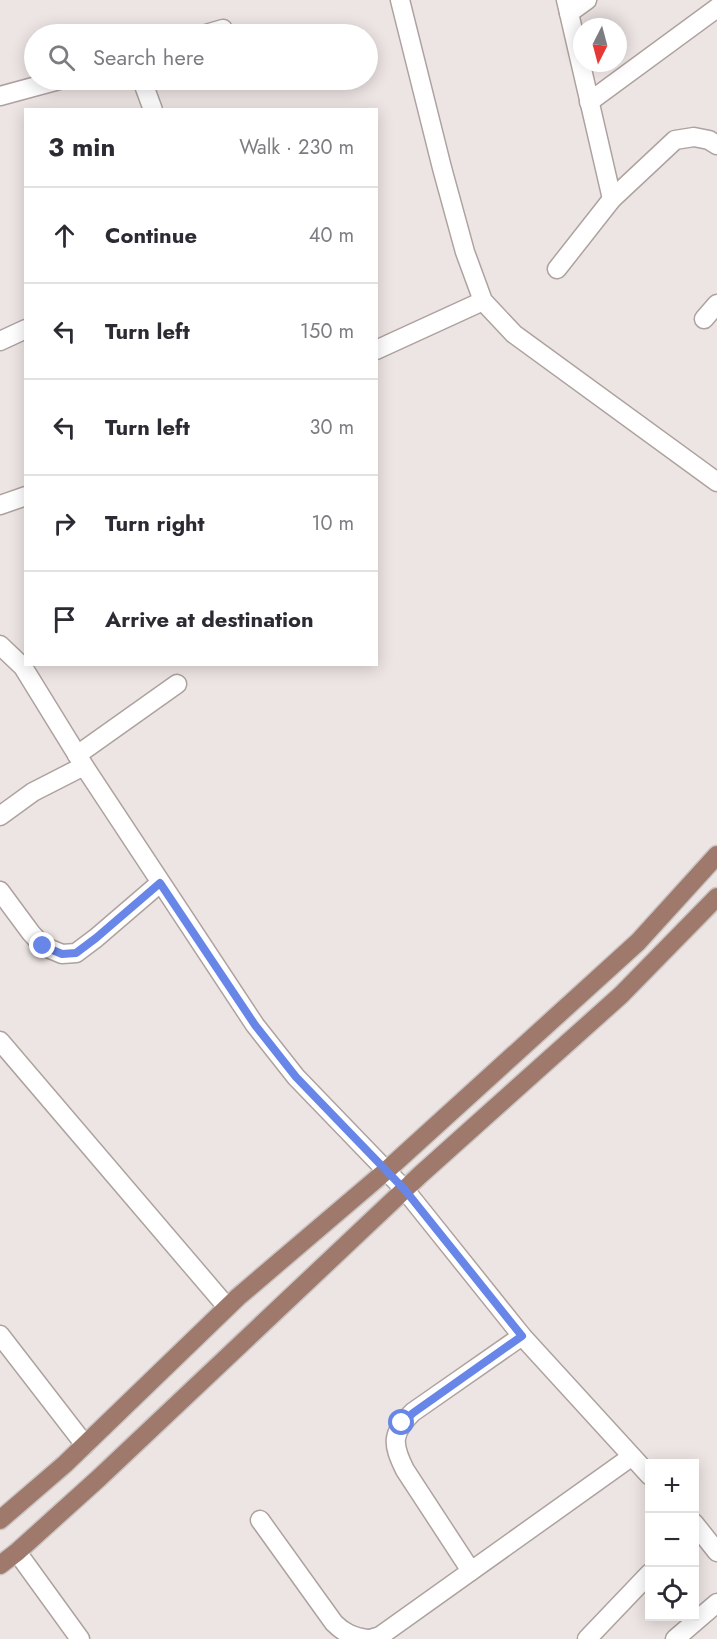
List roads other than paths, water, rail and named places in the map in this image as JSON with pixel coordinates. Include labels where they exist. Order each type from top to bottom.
[{"type":"main road","points":[[0,1520],[65,1464],[246,1289],[387,1170],[638,942],[717,855]]},
{"type":"main road","points":[[0,1564],[17,1552],[99,1478],[405,1190],[621,995],[717,897]]},
{"type":"street","points":[[400,0],[465,252],[483,301],[514,334],[717,482]]},
{"type":"street","points":[[587,0],[567,7],[612,198]]},
{"type":"street","points":[[589,102],[717,8]]},
{"type":"street","points":[[0,96],[24,89]]},
{"type":"street","points":[[146,90],[152,108]]},
{"type":"street","points":[[558,269],[612,198],[675,140],[694,137],[709,140],[717,145]]},
{"type":"street","points":[[378,349],[483,301]]},
{"type":"street","points":[[704,319],[717,304]]},
{"type":"street","points":[[0,341],[24,334]]},
{"type":"street","points":[[0,505],[24,497]]},
{"type":"street","points":[[0,645],[23,667],[80,761],[262,1034],[296,1077],[405,1190],[522,1336],[645,1471]]},
{"type":"street","points":[[0,816],[80,761],[177,684]]},
{"type":"street","points":[[0,891],[43,946],[62,954],[76,953],[160,883]]},
{"type":"street","points":[[0,1041],[227,1307]]},
{"type":"street","points":[[0,1335],[85,1445]]},
{"type":"street","points":[[471,1571],[405,1470],[396,1447],[396,1436],[402,1423],[413,1413],[522,1336]]},
{"type":"street","points":[[260,1520],[334,1623],[344,1633],[369,1639],[380,1636],[631,1457]]},
{"type":"street","points":[[699,1529],[717,1552]]},
{"type":"street","points":[[17,1552],[80,1639]]},
{"type":"street","points":[[587,1639],[645,1578]]},
{"type":"street","points":[[675,1639],[717,1603]]}]
